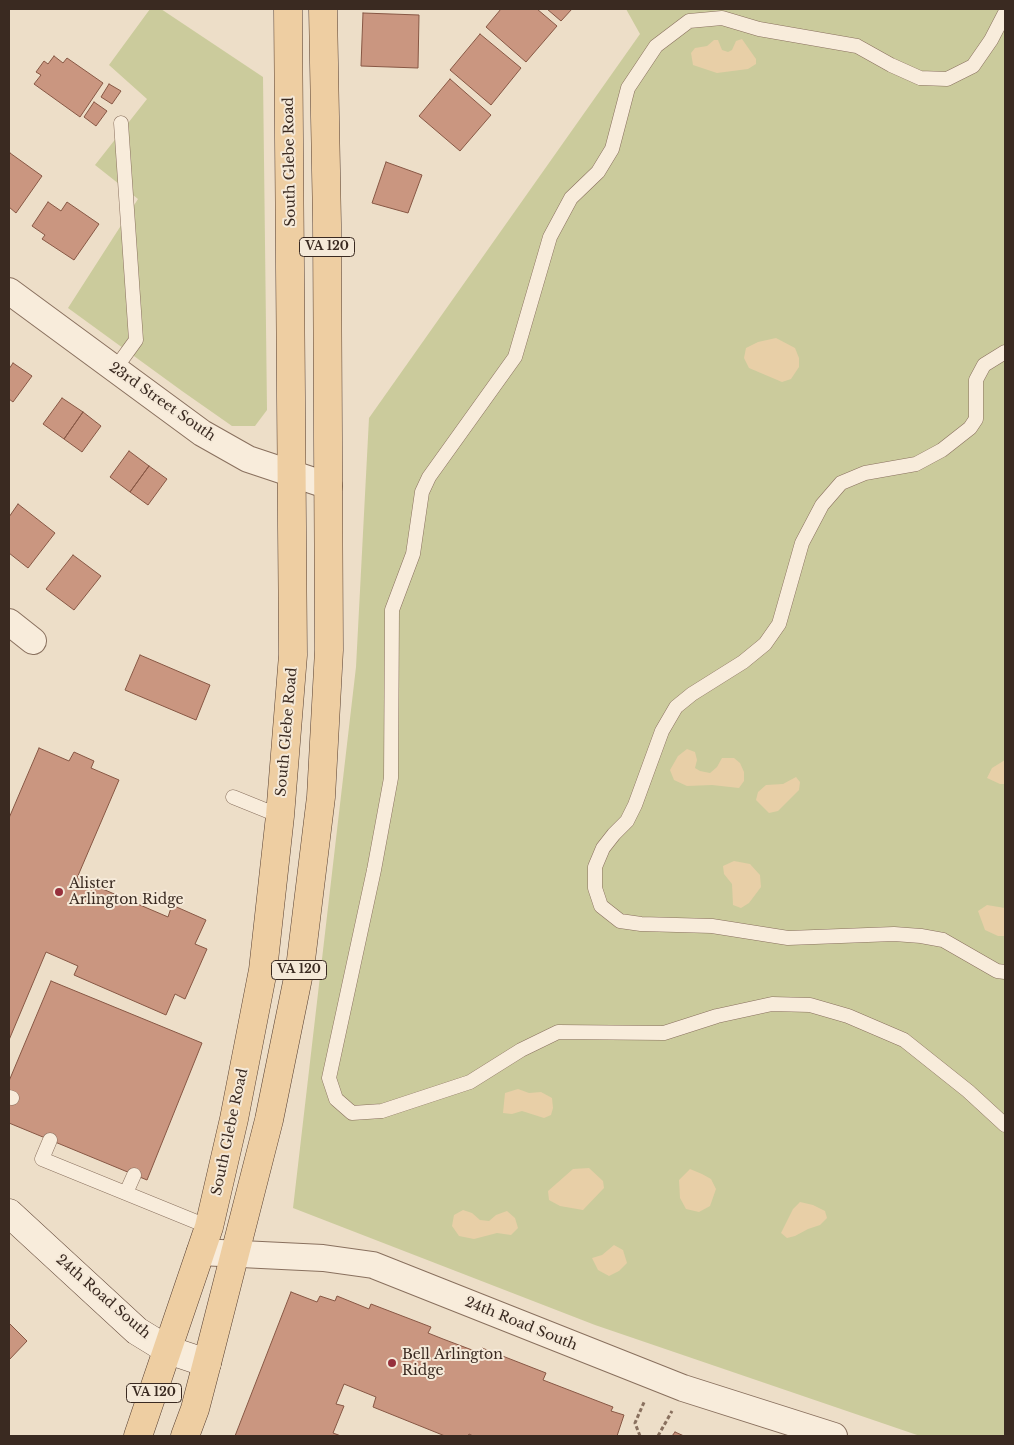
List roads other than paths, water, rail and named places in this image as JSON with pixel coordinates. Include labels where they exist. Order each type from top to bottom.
[{"type":"main road","name":"South Glebe Road","points":[[138,1436],[209,1227],[234,1119],[263,970],[280,816],[294,655],[288,9]]},
{"type":"main road","name":"VA 120","points":[[185,1436],[208,1363],[269,1120],[300,968],[320,806],[328,650],[329,486],[327,224],[322,9]]},
{"type":"street","name":"23rd Street South","points":[[9,291],[202,433],[248,459],[329,486]]},
{"type":"street","points":[[9,622],[33,640]]},
{"type":"street","name":"24th Road South","points":[[9,1213],[137,1331],[168,1350],[208,1363]]},
{"type":"street","name":"24th Road South","points":[[200,1252],[323,1258],[373,1265],[785,1429],[834,1436]]},
{"type":"lane","points":[[1005,13],[990,40],[972,66],[947,79],[920,78],[891,66],[856,46],[759,29],[722,18],[688,21],[656,46],[628,88],[612,150],[598,172],[571,198],[550,236],[515,357],[429,478],[422,492],[413,554],[392,610],[391,778],[374,870],[329,1078],[336,1099],[352,1112],[382,1111],[470,1082],[521,1050],[558,1032],[664,1033],[717,1016],[772,1004],[810,1005],[848,1016],[904,1040],[968,1091],[1005,1125]]},
{"type":"lane","points":[[115,369],[136,340],[120,123]]},
{"type":"lane","points":[[1005,352],[984,366],[976,380],[976,420],[970,428],[942,450],[916,464],[865,473],[841,483],[822,505],[802,543],[779,624],[765,644],[743,662],[692,694],[676,707],[662,731],[635,805],[627,821],[603,848],[595,867],[595,888],[601,906],[620,920],[641,924],[712,926],[788,938],[894,934],[921,936],[943,940],[997,971],[1005,972]]},
{"type":"lane","points":[[234,797],[280,816]]},
{"type":"lane","points":[[50,1140],[42,1159],[209,1227]]},
{"type":"lane","points":[[126,1193],[134,1175]]},
{"type":"place","name":"Alister Arlington Ridge","points":[[59,892]]},
{"type":"place","name":"Bell Arlington Ridge","points":[[392,1363]]}]
